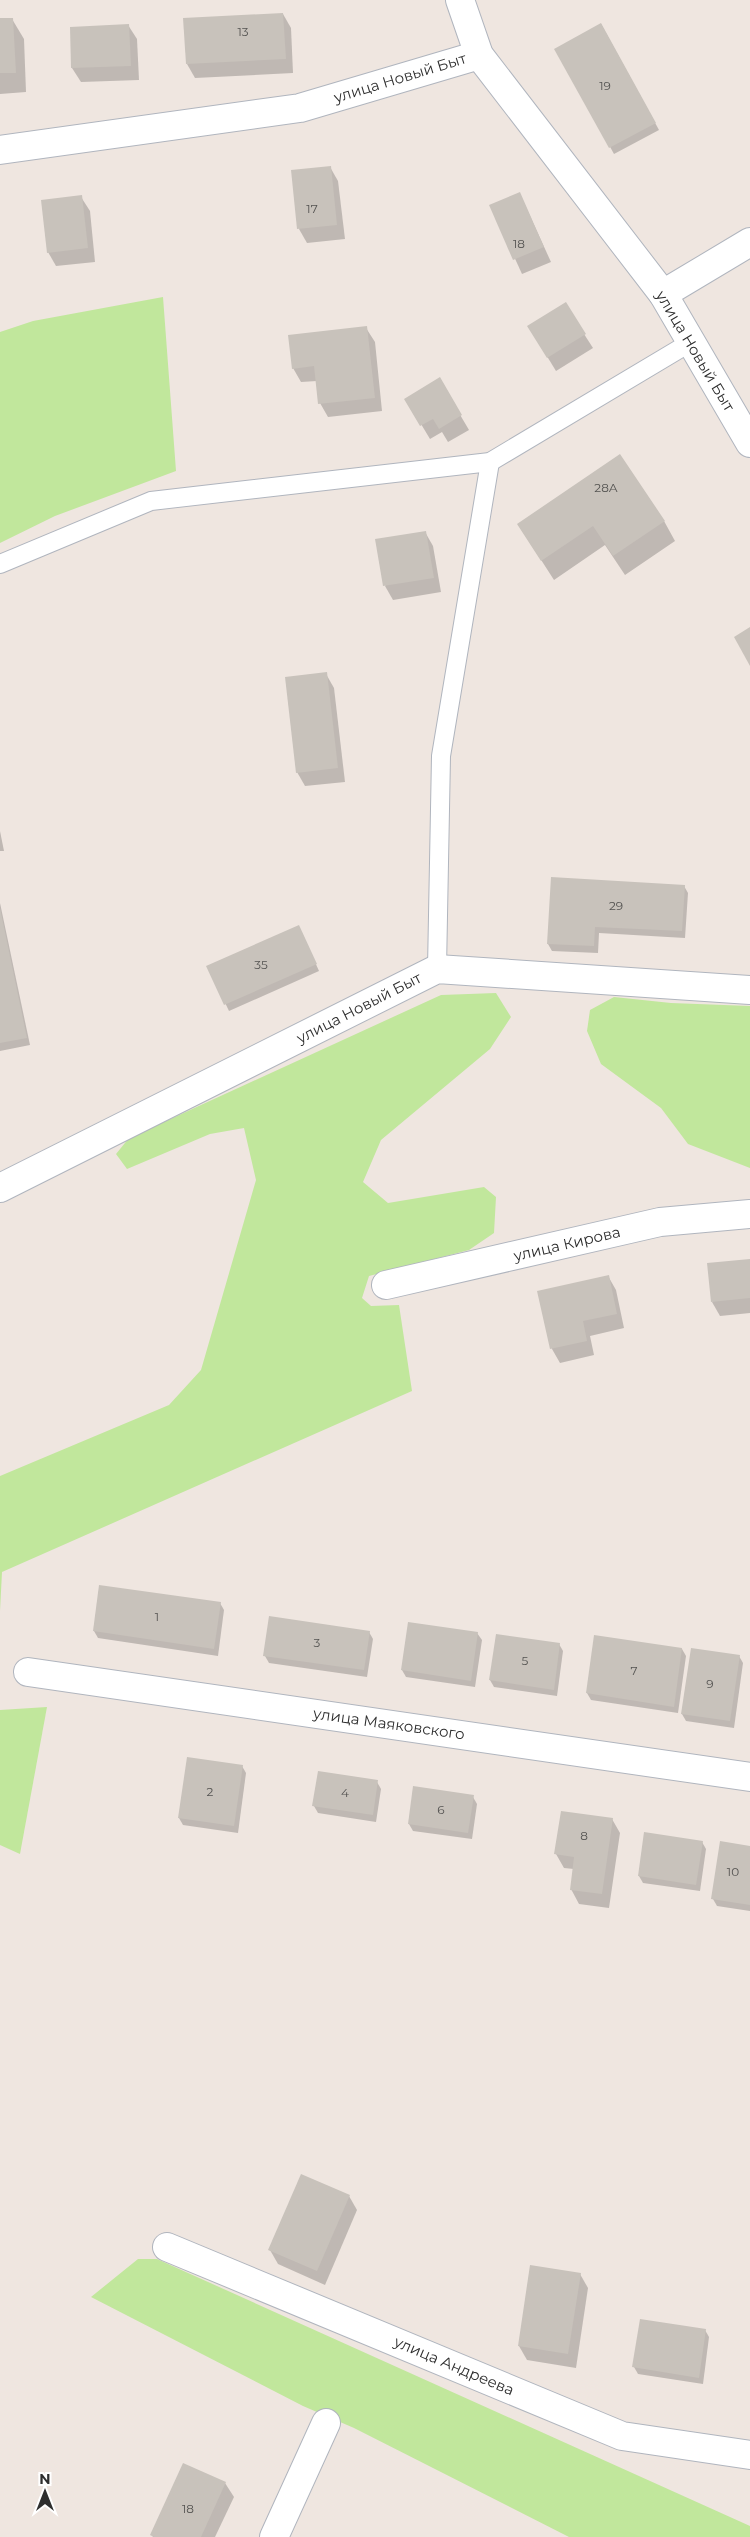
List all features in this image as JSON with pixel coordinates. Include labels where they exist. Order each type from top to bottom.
[{"type":"street","points":[[460,0],[479,55]]},
{"type":"street","name":"улица Новый Быт","points":[[0,150],[300,108],[479,55],[663,294],[750,443]]},
{"type":"street","points":[[663,294],[750,242]]},
{"type":"street","name":"улица Новый Быт","points":[[0,1188],[437,969],[750,990]]},
{"type":"street","name":"улица Кирова","points":[[386,1285],[660,1222],[750,1214]]},
{"type":"street","name":"улица Маяковского","points":[[28,1672],[750,1777]]},
{"type":"street","name":"улица Андреева","points":[[167,2246],[622,2436],[750,2455]]},
{"type":"street","points":[[274,2537],[326,2424]]},
{"type":"lane","points":[[0,564],[151,501],[490,462],[691,342]]},
{"type":"lane","points":[[437,969],[441,756],[490,462]]},
{"type":"green space","points":[[163,297],[176,471],[55,516],[0,543],[0,332],[33,321]]},
{"type":"green space","points":[[496,993],[511,1017],[490,1049],[381,1140],[363,1182],[388,1203],[484,1187],[496,1197],[494,1233],[469,1250],[369,1276],[362,1298],[371,1306],[399,1305],[412,1391],[2,1572],[0,1611],[0,1476],[169,1405],[201,1370],[256,1180],[244,1128],[210,1134],[127,1169],[116,1154],[129,1138],[441,995]]},
{"type":"green space","points":[[614,997],[671,1003],[750,1006],[750,1168],[688,1144],[661,1108],[601,1064],[587,1031],[590,1010]]},
{"type":"green space","points":[[47,1707],[20,1854],[0,1845],[0,1710]]},
{"type":"green space","points":[[138,2259],[157,2259],[750,2526],[750,2537],[569,2537],[354,2428],[303,2406],[91,2297]]},
{"type":"building","points":[[283,13],[286,59],[186,64],[183,18]]},
{"type":"building","points":[[0,18],[13,18],[16,73],[0,73]]},
{"type":"building","points":[[601,23],[656,123],[609,148],[554,49]]},
{"type":"building","points":[[129,24],[131,66],[71,68],[70,27]]},
{"type":"building","points":[[331,166],[337,225],[297,229],[291,170]]},
{"type":"building","points":[[520,192],[544,247],[513,260],[489,205]]},
{"type":"building","points":[[82,195],[88,248],[47,253],[41,200]]},
{"type":"building","points":[[566,302],[586,334],[547,358],[527,326]]},
{"type":"building","points":[[367,326],[375,398],[318,404],[314,366],[292,369],[288,335]]},
{"type":"building","points":[[440,377],[462,415],[439,429],[433,419],[420,426],[404,399]]},
{"type":"building","points":[[620,454],[665,521],[613,556],[593,526],[541,561],[517,524]]},
{"type":"building","points":[[426,531],[434,578],[383,586],[375,539]]},
{"type":"building","points":[[750,627],[750,666],[734,637]]},
{"type":"building","points":[[327,672],[338,768],[296,773],[285,677]]},
{"type":"building","points":[[551,877],[685,885],[682,931],[595,927],[594,946],[547,944]]},
{"type":"building","points":[[0,908],[27,1038],[0,1043]]},
{"type":"building","points":[[299,925],[317,964],[224,1005],[206,966]]},
{"type":"building","points":[[750,1259],[750,1298],[711,1302],[707,1263]]},
{"type":"building","points":[[609,1275],[617,1314],[583,1321],[587,1341],[550,1349],[537,1291]]},
{"type":"building","points":[[99,1585],[221,1602],[214,1649],[93,1631]]},
{"type":"building","points":[[269,1616],[370,1631],[364,1670],[263,1656]]},
{"type":"building","points":[[408,1622],[478,1632],[471,1681],[401,1670]]},
{"type":"building","points":[[496,1634],[560,1643],[554,1690],[489,1680]]},
{"type":"building","points":[[594,1635],[682,1648],[674,1707],[586,1693]]},
{"type":"building","points":[[691,1648],[740,1655],[730,1721],[681,1714]]},
{"type":"building","points":[[187,1757],[243,1765],[234,1826],[178,1818]]},
{"type":"building","points":[[318,1771],[378,1780],[373,1815],[312,1806]]},
{"type":"building","points":[[413,1786],[474,1795],[468,1833],[408,1824]]},
{"type":"building","points":[[561,1811],[613,1818],[602,1894],[570,1890],[574,1857],[554,1854]]},
{"type":"building","points":[[644,1832],[703,1841],[696,1885],[638,1876]]},
{"type":"building","points":[[720,1841],[750,1846],[750,1905],[711,1899]]},
{"type":"building","points":[[301,2174],[350,2195],[317,2271],[268,2250]]},
{"type":"building","points":[[530,2265],[581,2273],[568,2354],[518,2346]]},
{"type":"building","points":[[640,2319],[706,2329],[699,2378],[632,2367]]},
{"type":"building","points":[[183,2463],[226,2482],[201,2537],[154,2537],[150,2535]]}]
